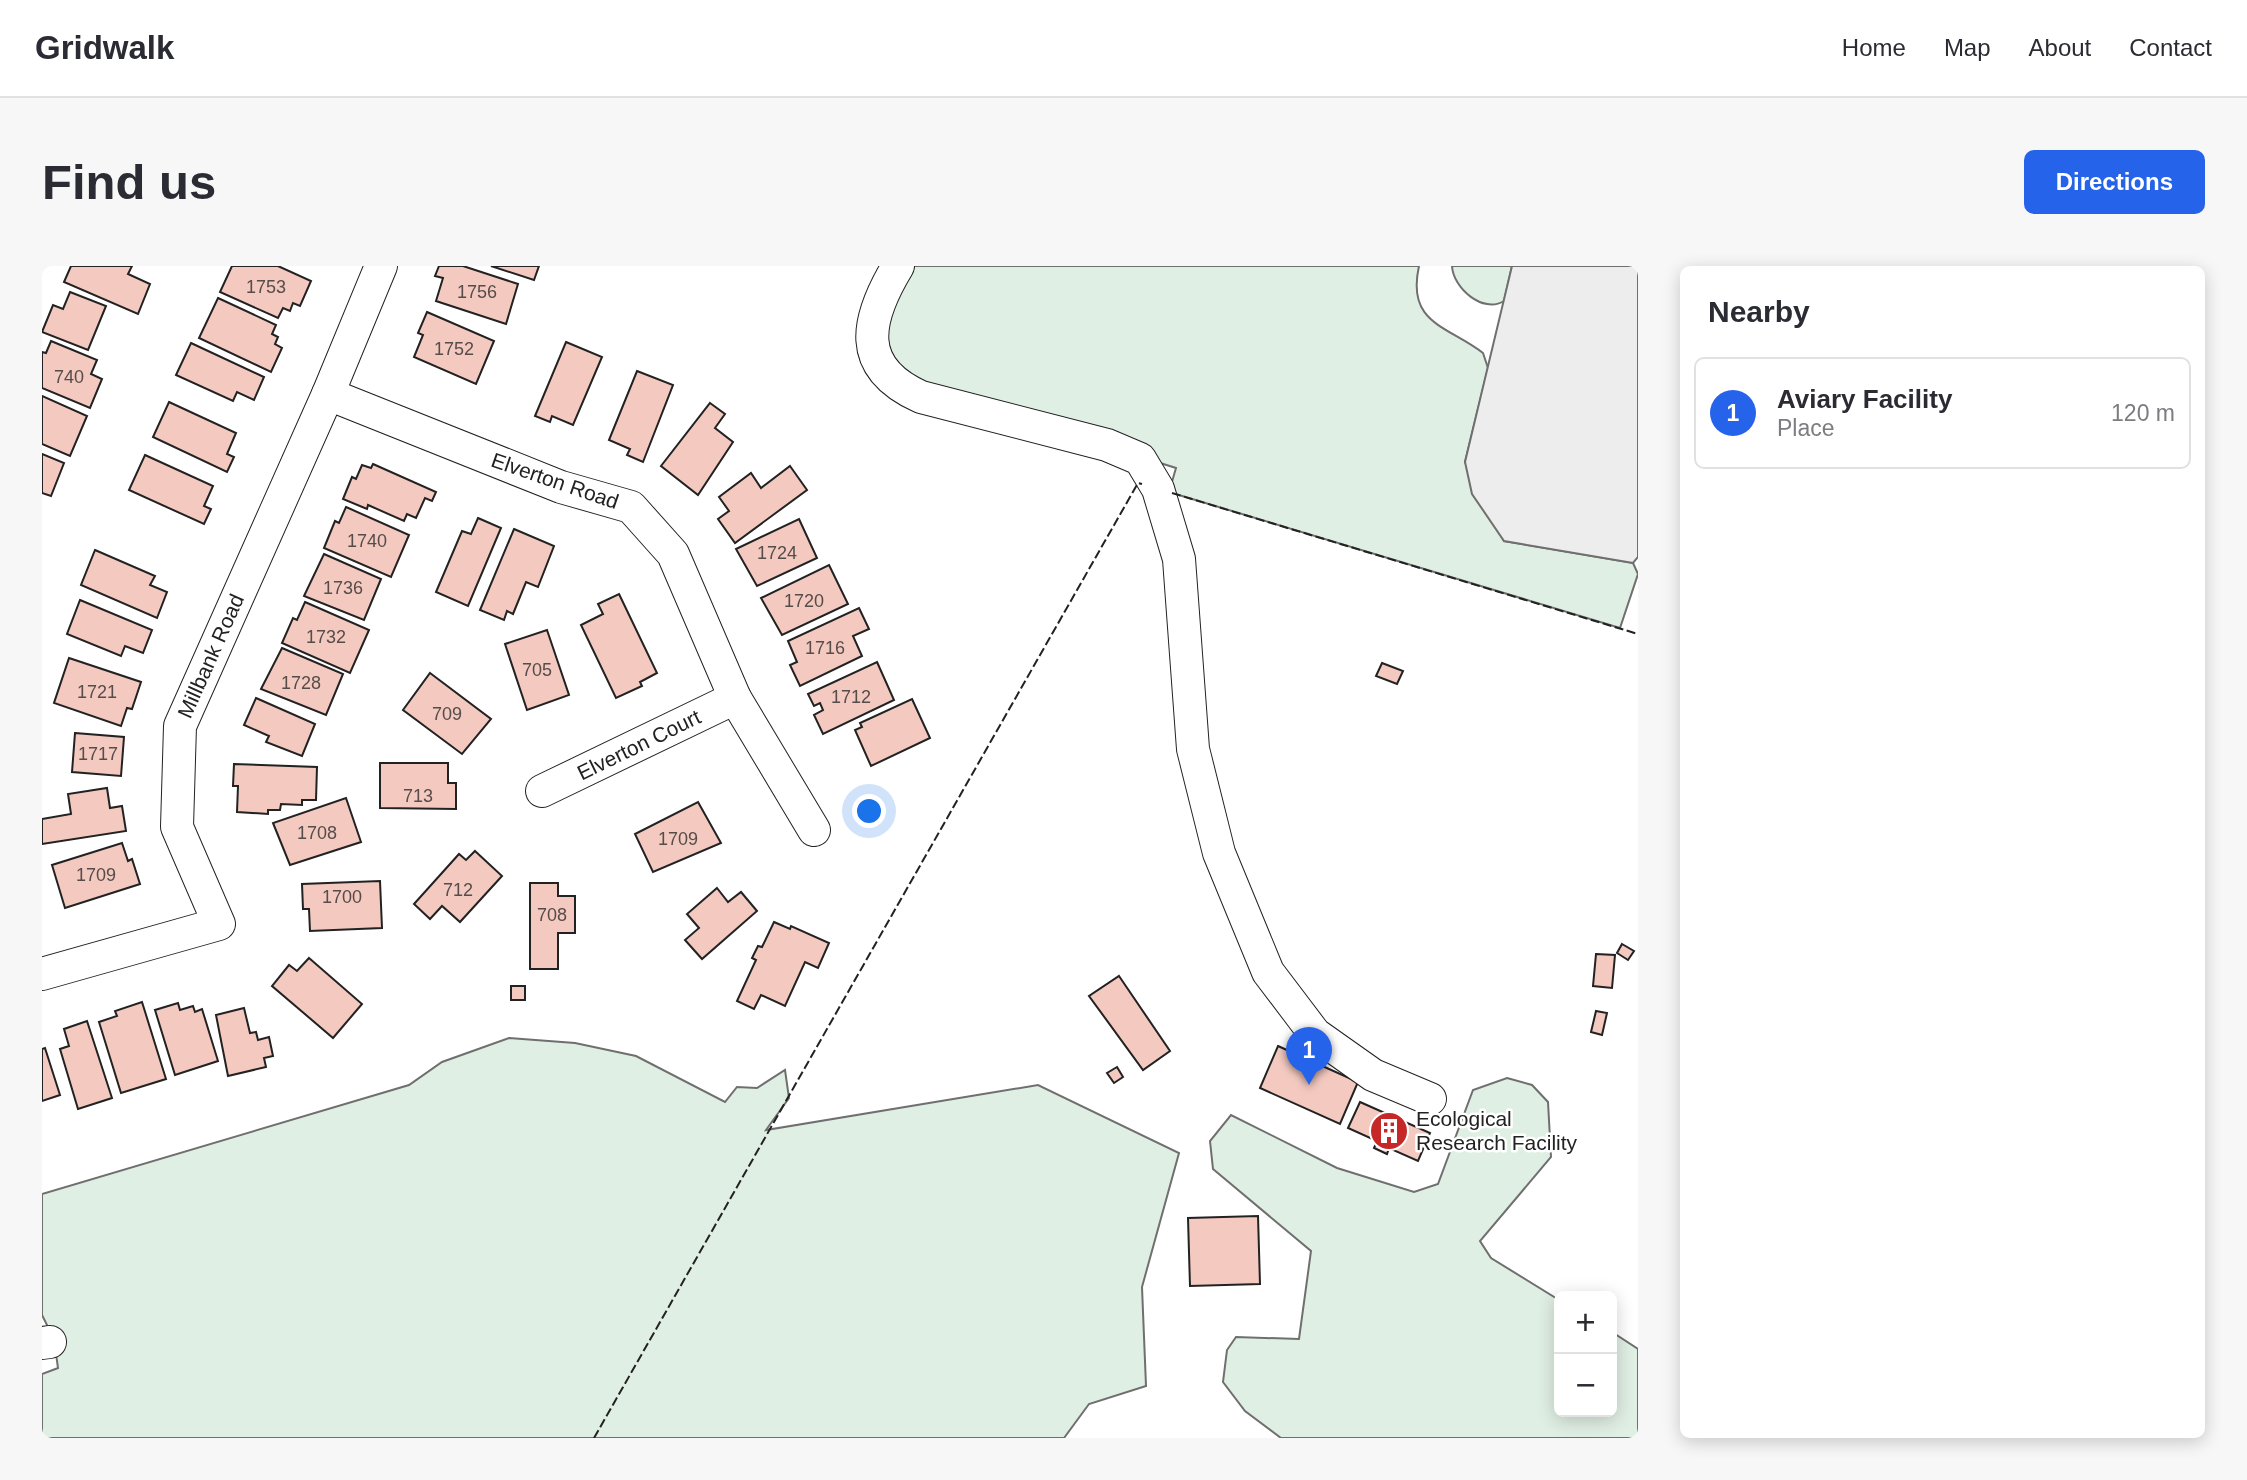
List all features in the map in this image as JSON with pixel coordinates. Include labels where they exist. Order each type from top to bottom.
[{"type":"street","name":"Millbank Road","points":[[42,974],[219,924],[177,827],[180,726],[328,394],[381,266]]},
{"type":"street","points":[[898,266],[881,295],[871,326],[877,363],[897,386],[921,397],[1107,444],[1140,460],[1158,489],[1179,559],[1193,749],[1215,841],[1268,972],[1315,1034],[1373,1075],[1430,1099]]},
{"type":"street","name":"Elverton Road","points":[[328,394],[561,487],[631,507],[673,554],[735,698],[814,830]]},
{"type":"street","name":"Elverton Court","points":[[542,791],[735,698]]},
{"type":"green space","points":[[907,266],[1419,266],[1417,285],[1424,312],[1444,329],[1483,353],[1488,368],[1465,462],[1504,541],[1633,563],[1638,574],[1620,628],[1169,492],[1176,468],[902,382],[878,322]]},
{"type":"green space","points":[[1452,266],[1512,266],[1504,301],[1487,304],[1470,297],[1458,283]]},
{"type":"green space","points":[[509,1038],[575,1043],[636,1056],[725,1102],[737,1087],[757,1088],[785,1070],[789,1098],[766,1130],[1038,1085],[1179,1153],[1142,1287],[1146,1386],[1089,1404],[1064,1438],[42,1438],[42,1374],[58,1368],[54,1339],[42,1315],[42,1194],[409,1085],[442,1062]]},
{"type":"green space","points":[[1507,1078],[1532,1085],[1548,1102],[1551,1157],[1480,1241],[1491,1258],[1554,1297],[1554,1417],[1617,1417],[1617,1335],[1638,1349],[1638,1438],[1281,1438],[1245,1411],[1223,1382],[1227,1350],[1236,1337],[1299,1339],[1311,1251],[1213,1169],[1210,1141],[1231,1115],[1337,1168],[1414,1192],[1438,1184],[1473,1090]]},
{"type":"shaded area","points":[[1512,266],[1638,266],[1638,557],[1633,563],[1504,541],[1472,494],[1465,462]]},
{"type":"building","points":[[71,266],[132,266],[128,274],[150,284],[138,314],[64,282]]},
{"type":"building","points":[[232,266],[278,266],[311,281],[300,306],[293,303],[290,311],[283,308],[278,318],[220,292]]},
{"type":"building","points":[[439,266],[463,266],[518,284],[506,324],[436,301],[443,278],[435,276]]},
{"type":"building","points":[[491,266],[539,266],[534,280]]},
{"type":"building","points":[[70,292],[106,306],[88,350],[42,332],[53,305],[63,309]]},
{"type":"building","points":[[218,298],[276,325],[272,334],[278,337],[275,344],[282,348],[271,372],[199,338]]},
{"type":"building","points":[[427,312],[494,341],[476,384],[414,357],[423,335],[418,333]]},
{"type":"building","points":[[51,341],[97,360],[91,374],[102,379],[90,408],[42,388],[42,352],[46,353]]},
{"type":"building","points":[[566,342],[602,357],[573,425],[552,416],[550,422],[535,416]]},
{"type":"building","points":[[191,343],[264,377],[254,400],[237,392],[233,401],[176,375]]},
{"type":"building","points":[[637,371],[673,385],[643,462],[627,455],[630,449],[609,440]]},
{"type":"building","points":[[42,396],[87,416],[70,456],[42,444]]},
{"type":"building","points":[[169,402],[236,433],[227,454],[234,457],[227,472],[153,437]]},
{"type":"building","points":[[710,403],[725,414],[715,428],[733,442],[698,495],[661,466]]},
{"type":"building","points":[[42,454],[64,463],[51,496],[42,493]]},
{"type":"building","points":[[145,455],[213,486],[204,506],[211,509],[204,524],[129,490]]},
{"type":"building","points":[[373,464],[436,492],[432,501],[425,498],[416,518],[407,514],[404,521],[368,505],[367,509],[343,499],[352,477],[356,479],[362,465],[371,468]]},
{"type":"building","points":[[790,466],[807,490],[735,543],[718,519],[729,511],[719,497],[751,473],[761,488]]},
{"type":"building","points":[[346,507],[409,535],[391,577],[324,548],[335,521],[339,523]]},
{"type":"building","points":[[478,518],[501,528],[468,606],[436,592],[462,531],[471,534]]},
{"type":"building","points":[[799,519],[817,558],[757,586],[736,549]]},
{"type":"building","points":[[514,529],[554,546],[538,587],[526,582],[513,614],[507,611],[504,620],[480,610]]},
{"type":"building","points":[[95,550],[155,576],[150,585],[167,592],[157,618],[81,585]]},
{"type":"building","points":[[324,554],[381,579],[364,620],[304,596]]},
{"type":"building","points":[[829,565],[848,604],[782,635],[761,598]]},
{"type":"building","points":[[619,594],[657,673],[640,682],[642,686],[616,698],[581,625],[603,614],[598,604]]},
{"type":"building","points":[[80,600],[152,630],[143,653],[125,646],[121,656],[67,634]]},
{"type":"building","points":[[305,602],[369,630],[350,673],[282,643],[293,618],[297,620]]},
{"type":"building","points":[[859,608],[869,629],[853,636],[862,656],[800,686],[790,665],[797,662],[788,641]]},
{"type":"building","points":[[547,630],[569,695],[527,710],[505,644]]},
{"type":"building","points":[[282,648],[343,674],[326,715],[261,689]]},
{"type":"building","points":[[69,658],[141,682],[132,709],[127,708],[121,726],[54,703]]},
{"type":"building","points":[[877,662],[894,700],[823,734],[814,715],[823,710],[820,703],[814,706],[808,694]]},
{"type":"building","points":[[1382,663],[1403,671],[1397,684],[1376,676]]},
{"type":"building","points":[[430,673],[491,719],[462,754],[403,710]]},
{"type":"building","points":[[256,698],[315,724],[302,756],[266,742],[269,736],[244,725]]},
{"type":"building","points":[[912,699],[930,738],[871,766],[855,730],[862,727],[860,723]]},
{"type":"building","points":[[75,733],[124,737],[121,776],[72,772]]},
{"type":"building","points":[[380,763],[448,763],[448,783],[456,783],[456,809],[380,808]]},
{"type":"building","points":[[234,764],[317,767],[316,800],[302,800],[302,805],[281,804],[280,810],[268,810],[268,814],[237,812],[238,786],[233,786]]},
{"type":"building","points":[[107,788],[110,808],[122,806],[126,831],[42,844],[42,819],[71,814],[68,794]]},
{"type":"building","points":[[346,798],[361,842],[290,865],[273,823]]},
{"type":"building","points":[[698,802],[721,843],[653,872],[635,834]]},
{"type":"building","points":[[122,843],[128,861],[132,859],[140,884],[65,908],[52,865]]},
{"type":"building","points":[[475,851],[502,876],[460,922],[442,906],[430,919],[414,904],[459,854],[466,860]]},
{"type":"building","points":[[380,881],[382,928],[310,931],[309,909],[303,909],[302,884]]},
{"type":"building","points":[[530,883],[558,883],[558,896],[575,896],[575,933],[558,933],[558,969],[530,969]]},
{"type":"building","points":[[717,888],[728,902],[741,892],[757,911],[702,959],[685,940],[699,928],[687,914]]},
{"type":"building","points":[[774,922],[790,929],[791,926],[829,943],[818,968],[805,962],[785,1006],[761,995],[754,1009],[737,1001],[756,960],[752,958],[758,946],[762,947]]},
{"type":"building","points":[[1622,944],[1634,951],[1628,960],[1617,953]]},
{"type":"building","points":[[1596,954],[1615,955],[1612,988],[1593,986]]},
{"type":"building","points":[[309,958],[362,1004],[333,1038],[272,986],[289,965],[297,971]]},
{"type":"building","points":[[1119,976],[1170,1051],[1143,1070],[1089,996]]},
{"type":"building","points":[[511,986],[525,986],[525,1000],[511,1000]]},
{"type":"building","points":[[142,1002],[166,1079],[121,1093],[99,1022],[117,1016],[115,1011]]},
{"type":"building","points":[[178,1003],[180,1010],[193,1006],[195,1012],[202,1009],[218,1061],[175,1075],[155,1010]]},
{"type":"building","points":[[244,1008],[250,1033],[256,1032],[258,1040],[269,1037],[273,1056],[264,1058],[266,1067],[228,1076],[216,1015]]},
{"type":"building","points":[[1596,1011],[1607,1013],[1602,1035],[1591,1032]]},
{"type":"building","points":[[87,1021],[112,1098],[78,1109],[60,1049],[69,1046],[64,1029]]},
{"type":"building","points":[[1278,1046],[1358,1082],[1340,1124],[1260,1088]]},
{"type":"building","points":[[45,1048],[60,1095],[42,1101],[42,1049]]},
{"type":"building","points":[[1117,1067],[1123,1077],[1114,1083],[1107,1073]]},
{"type":"building","name":"Ecological Research Facility","points":[[1360,1102],[1430,1133],[1418,1161],[1389,1148],[1387,1154],[1374,1148],[1377,1141],[1348,1128]]},
{"type":"building","points":[[1258,1216],[1260,1284],[1190,1286],[1188,1218]]},
{"type":"fence","points":[[594,1438],[1138,483],[1142,484]]},
{"type":"fence","points":[[1172,493],[1638,634]]},
{"type":"place","name":"Aviary Facility","points":[[1309,1085]]},
{"type":"place","name":"Ecological Research Facility","points":[[1389,1131]]}]
